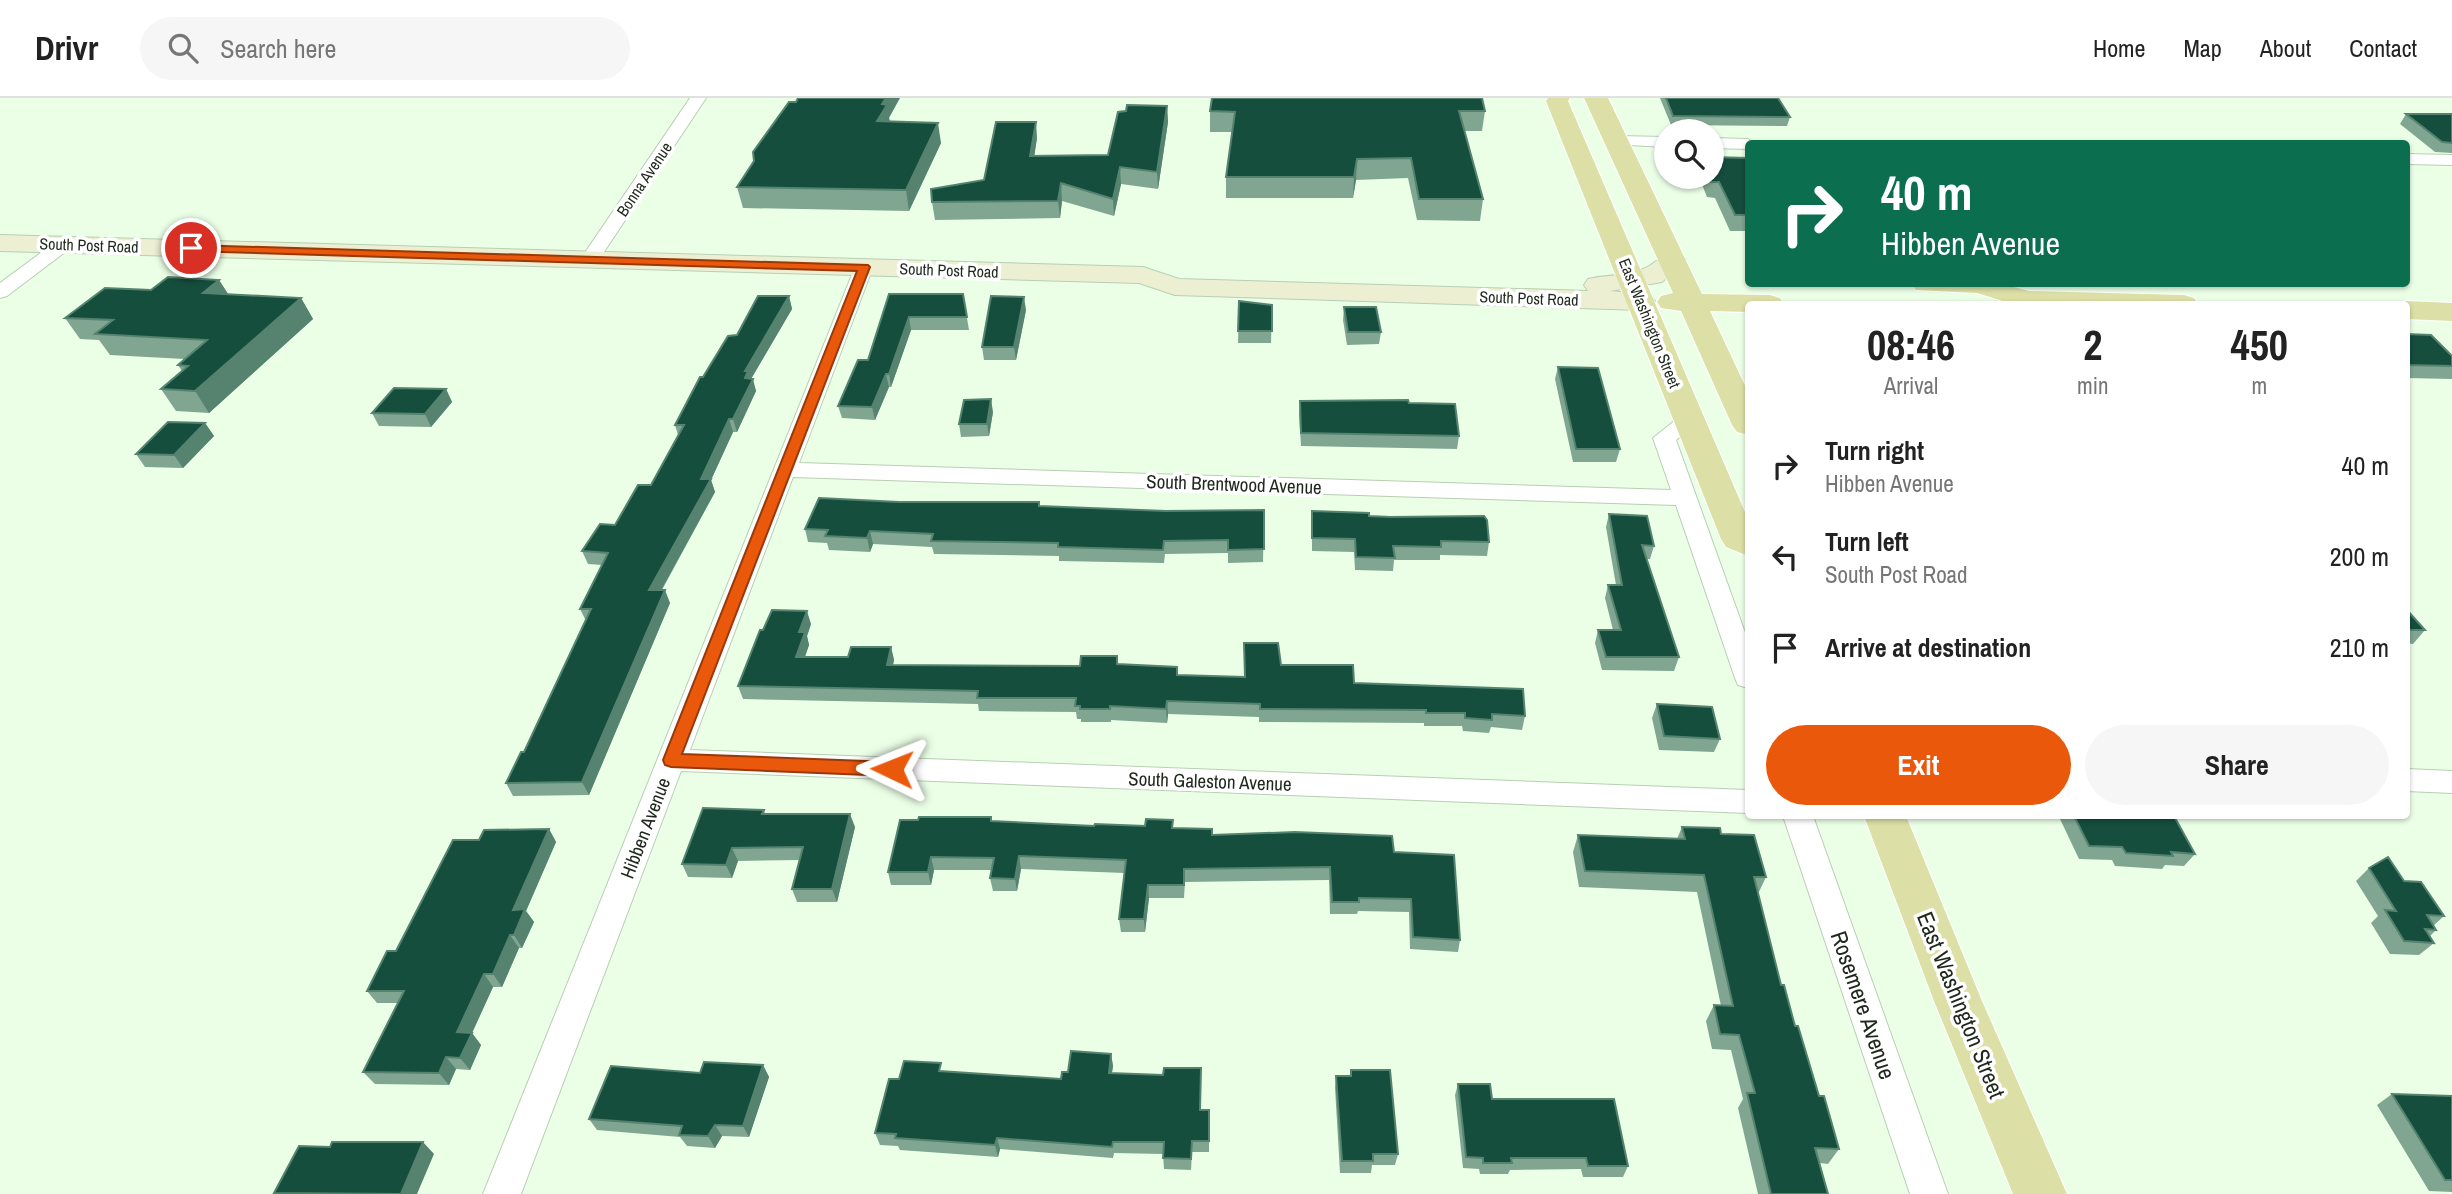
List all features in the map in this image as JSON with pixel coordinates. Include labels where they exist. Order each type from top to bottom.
[{"type":"main road","name":"East Washington Street","points":[[1559,98],[1557,101],[1658,284],[1745,420]]},
{"type":"main road","name":"East Washington Street","points":[[1595,98],[1617,141],[1658,284],[1690,421],[1740,539],[1745,542]]},
{"type":"main road","name":"South Post Road","points":[[0,243],[1143,275],[1175,287],[1300,291],[1658,284]]},
{"type":"main road","name":"South Post Road","points":[[1143,275],[1181,263],[1658,284]]},
{"type":"main road","points":[[1658,284],[1745,278]]},
{"type":"main road","points":[[1658,284],[1753,301]]},
{"type":"main road","points":[[1984,287],[2019,301]]},
{"type":"main road","points":[[2410,310],[2452,312]]},
{"type":"main road","name":"East Washington Street","points":[[1886,819],[1958,1001],[2040,1194]]},
{"type":"street","name":"Bonna Avenue","points":[[589,260],[698,98]]},
{"type":"street","points":[[1617,141],[1654,142]]},
{"type":"street","points":[[1724,143],[1745,144]]},
{"type":"street","points":[[2410,159],[2452,160]]},
{"type":"street","points":[[0,292],[63,245]]},
{"type":"street","name":"Hibben Avenue","points":[[502,1194],[864,267]]},
{"type":"street","points":[[1690,421],[1664,438],[1745,670]]},
{"type":"street","name":"South Brentwood Avenue","points":[[785,470],[1683,498]]},
{"type":"street","name":"South Galeston Avenue","points":[[671,760],[1745,802]]},
{"type":"street","points":[[2410,780],[2452,782]]},
{"type":"street","name":"Rosemere Avenue","points":[[1799,819],[1928,1194]]},
{"type":"building","points":[[798,98],[886,98],[882,104],[887,105],[877,121],[938,123],[906,190],[737,187],[754,161],[753,152],[789,102],[796,102]]},
{"type":"building","points":[[1212,98],[1482,98],[1485,111],[1459,111],[1483,199],[1419,199],[1411,158],[1357,159],[1354,177],[1226,177],[1235,112],[1210,111]]},
{"type":"building","points":[[1666,98],[1778,98],[1790,117],[1673,116]]},
{"type":"building","points":[[1127,105],[1167,106],[1157,172],[1120,167],[1113,199],[1061,183],[1058,201],[932,202],[931,189],[984,180],[996,122],[1036,122],[1030,156],[1108,155],[1118,112],[1126,111]]},
{"type":"building","points":[[2406,114],[2452,114],[2452,143],[2442,142]]},
{"type":"building","points":[[1724,157],[1745,158],[1745,215],[1735,215],[1722,189]]},
{"type":"building","points":[[168,277],[219,280],[203,293],[301,298],[195,391],[161,389],[188,366],[178,365],[207,340],[95,334],[113,320],[65,318],[105,288],[151,290]]},
{"type":"building","points":[[889,294],[963,294],[967,317],[909,317],[889,374],[886,374],[872,407],[838,406],[858,360],[868,360]]},
{"type":"building","points":[[758,296],[789,296],[745,371],[748,371],[745,378],[753,379],[733,419],[729,419],[701,479],[711,479],[649,590],[665,590],[582,782],[506,783],[521,752],[524,752],[591,609],[580,609],[608,553],[582,551],[600,524],[615,525],[638,485],[651,485],[684,425],[675,425],[700,377],[703,377],[728,336],[737,335]]},
{"type":"building","points":[[991,296],[1024,297],[1014,347],[982,347]]},
{"type":"building","points":[[1239,301],[1272,305],[1272,331],[1238,331]]},
{"type":"building","points":[[1344,307],[1376,307],[1381,332],[1348,332]]},
{"type":"building","points":[[2410,334],[2431,335],[2452,356],[2452,366],[2410,365]]},
{"type":"building","points":[[1558,367],[1598,368],[1620,449],[1576,449]]},
{"type":"building","points":[[394,388],[446,389],[425,414],[372,413]]},
{"type":"building","points":[[991,399],[987,424],[959,424],[964,400]]},
{"type":"building","points":[[1408,400],[1409,403],[1455,404],[1459,436],[1301,433],[1300,401]]},
{"type":"building","points":[[168,422],[205,423],[174,455],[136,454]]},
{"type":"building","points":[[819,498],[899,502],[1039,502],[1039,506],[1166,511],[1264,510],[1264,549],[1228,550],[1228,540],[1164,541],[1163,550],[1058,547],[1058,543],[931,541],[933,534],[870,531],[867,538],[825,536],[828,530],[805,529]]},
{"type":"building","points":[[1312,511],[1369,513],[1369,516],[1390,517],[1484,516],[1487,520],[1489,542],[1441,541],[1441,547],[1393,546],[1395,558],[1356,557],[1355,539],[1312,538]]},
{"type":"building","points":[[1609,514],[1647,516],[1654,546],[1642,545],[1679,657],[1606,657],[1598,630],[1621,630],[1608,585],[1622,585]]},
{"type":"building","points":[[772,610],[807,611],[799,632],[805,632],[796,657],[848,657],[851,647],[891,647],[887,665],[1080,666],[1081,656],[1117,656],[1117,664],[1177,667],[1177,675],[1245,677],[1244,643],[1278,643],[1281,665],[1353,665],[1354,683],[1523,689],[1525,716],[1492,714],[1492,720],[1465,718],[1465,713],[1426,713],[1426,710],[1260,709],[1260,704],[1167,701],[1166,709],[1110,706],[1110,709],[1080,709],[1080,706],[1075,706],[1076,698],[977,698],[978,691],[738,686],[760,630],[763,630]]},
{"type":"building","points":[[2410,613],[2425,630],[2410,630]]},
{"type":"building","points":[[1657,704],[1712,707],[1720,739],[1664,736]]},
{"type":"building","points":[[703,808],[764,810],[762,814],[850,814],[832,889],[792,889],[803,847],[732,848],[726,865],[682,864]]},
{"type":"building","points":[[919,817],[991,817],[991,821],[1094,826],[1145,826],[1146,819],[1173,820],[1172,828],[1212,829],[1212,835],[1295,832],[1392,836],[1394,852],[1454,855],[1460,940],[1413,937],[1411,899],[1359,898],[1359,902],[1332,902],[1330,867],[1184,869],[1184,885],[1148,885],[1144,919],[1119,919],[1126,860],[1019,856],[1015,879],[990,878],[994,858],[931,857],[928,872],[888,872],[900,820],[918,820]]},
{"type":"building","points":[[2076,819],[2176,819],[2195,854],[2171,852],[2173,856],[2126,853],[2122,847],[2089,846]]},
{"type":"building","points":[[1682,827],[1720,828],[1721,834],[1754,835],[1766,877],[1754,877],[1781,985],[1784,985],[1819,1096],[1824,1096],[1839,1149],[1815,1148],[1828,1194],[1771,1194],[1747,1093],[1755,1093],[1739,1035],[1720,1034],[1714,1005],[1733,1006],[1704,875],[1585,871],[1578,835],[1685,839]]},
{"type":"building","points":[[549,829],[513,910],[525,909],[514,935],[510,935],[493,974],[484,974],[457,1032],[472,1033],[460,1058],[446,1057],[439,1073],[363,1072],[404,991],[367,991],[387,951],[396,951],[453,840],[479,840],[484,830]]},
{"type":"building","points":[[2388,857],[2404,881],[2421,882],[2444,916],[2427,915],[2436,930],[2425,929],[2434,943],[2404,941],[2385,910],[2396,911],[2369,868]]},
{"type":"building","points":[[1071,1051],[1111,1054],[1109,1073],[1163,1075],[1164,1068],[1201,1068],[1200,1110],[1209,1110],[1209,1141],[1192,1141],[1191,1159],[1163,1158],[1164,1142],[1113,1142],[1112,1147],[997,1138],[995,1145],[895,1138],[896,1134],[875,1133],[889,1079],[899,1079],[904,1061],[941,1063],[939,1071],[1061,1079],[1062,1072],[1068,1072]]},
{"type":"building","points":[[704,1062],[763,1065],[743,1126],[715,1125],[708,1136],[679,1135],[682,1126],[589,1119],[611,1066],[700,1073]]},
{"type":"building","points":[[1351,1070],[1390,1070],[1398,1154],[1373,1154],[1373,1161],[1342,1161],[1336,1076],[1351,1076]]},
{"type":"building","points":[[1458,1084],[1490,1084],[1492,1099],[1614,1099],[1628,1166],[1588,1166],[1586,1158],[1511,1158],[1512,1163],[1483,1163],[1483,1158],[1466,1157]]},
{"type":"building","points":[[2392,1094],[2452,1096],[2452,1180],[2445,1180]]},
{"type":"building","points":[[332,1142],[423,1142],[401,1194],[274,1193],[299,1146],[330,1147]]},
{"type":"route","points":[[191,248],[864,267],[671,760],[892,769]]}]
